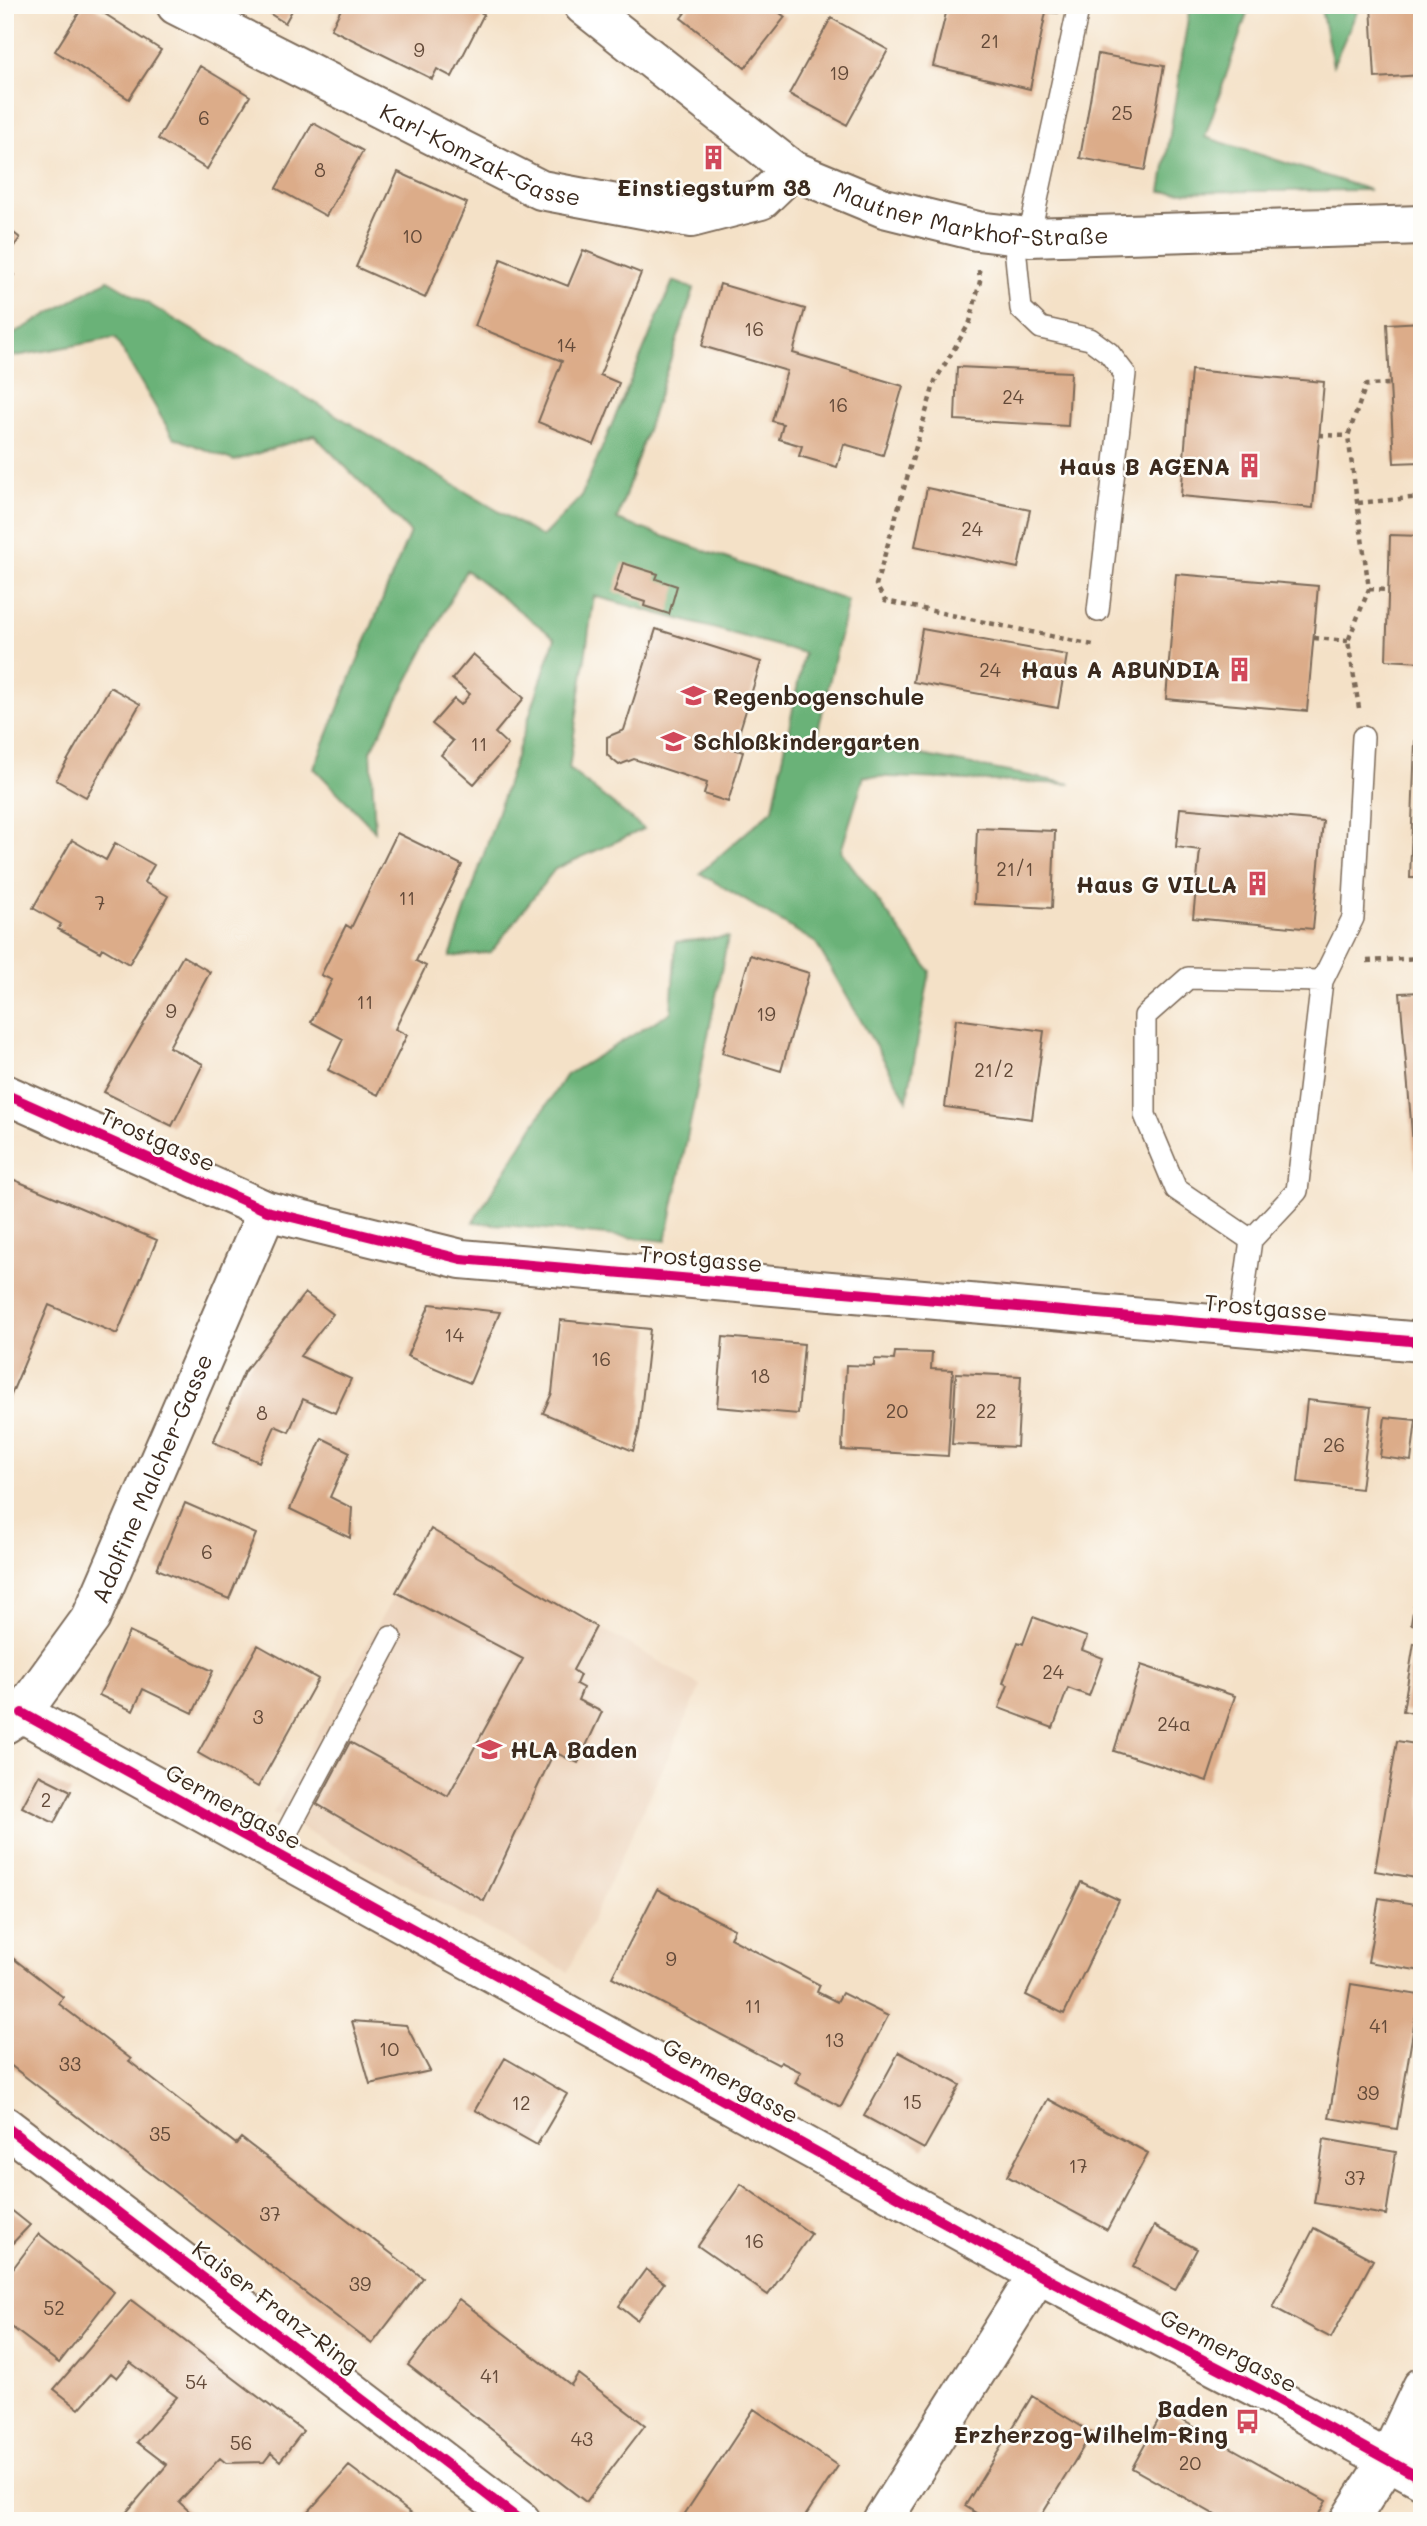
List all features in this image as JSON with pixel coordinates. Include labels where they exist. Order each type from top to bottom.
[{"type":"street","name":"Karl-Komzak-Gasse","points":[[176,5],[541,190],[691,218],[761,200],[792,170]]},
{"type":"street","name":"Mautner Markhof-Straße","points":[[583,5],[792,170],[884,208],[977,231],[1021,237],[1422,225]]},
{"type":"street","name":"Trostgasse","points":[[5,1094],[267,1211],[461,1259],[1422,1342]]},
{"type":"street","name":"Adolfine Malcher-Gasse","points":[[14,1719],[91,1618],[267,1211]]},
{"type":"street","name":"Germergasse","points":[[14,1719],[275,1853],[1038,2274],[1263,2391],[1422,2479]]},
{"type":"street","name":"Kaiser Franz-Ring","points":[[5,2126],[521,2521]]},
{"type":"street","points":[[882,2521],[1038,2274]]},
{"type":"street","points":[[1349,2521],[1388,2460],[1422,2387]]},
{"type":"lane","points":[[1079,5],[1021,237],[1021,309],[1041,328],[1090,339],[1109,353],[1125,374],[1098,611]]},
{"type":"lane","points":[[1239,1326],[1251,1240],[1297,1191],[1322,981],[1353,918],[1363,737]]},
{"type":"lane","points":[[1251,1240],[1176,1189],[1145,1115],[1145,1016],[1188,978],[1322,981]]},
{"type":"lane","points":[[275,1853],[391,1637]]},
{"type":"path","points":[[977,231],[980,281],[970,322],[935,382],[876,585],[885,601],[1093,645],[1098,611]]},
{"type":"path","points":[[1363,737],[1348,641],[1369,589],[1348,436],[1366,385],[1390,384]]},
{"type":"path","points":[[1319,435],[1348,436]]},
{"type":"path","points":[[1359,503],[1422,497]]},
{"type":"path","points":[[1369,589],[1389,590]]},
{"type":"path","points":[[1314,638],[1348,641]]},
{"type":"path","points":[[1333,958],[1356,962],[1422,958]]},
{"type":"shaded area","name":"HLA Baden","points":[[431,1529],[701,1686],[568,1972],[273,1813]]},
{"type":"green space","points":[[1190,5],[1250,5],[1205,137],[1370,190],[1161,192]]},
{"type":"green space","points":[[1320,5],[1360,5],[1333,65]]},
{"type":"green space","points":[[108,280],[542,537],[581,497],[673,281],[694,289],[617,520],[848,601],[817,735],[1071,784],[864,776],[841,851],[930,971],[907,1100],[816,943],[700,873],[773,809],[804,653],[594,596],[569,769],[644,829],[555,869],[491,952],[450,957],[555,638],[466,570],[371,751],[375,831],[314,768],[410,532],[314,435],[234,461],[173,437],[115,338],[5,358],[5,339]]},
{"type":"green space","points":[[728,937],[666,1241],[473,1222],[565,1076],[671,1012],[676,942]]},
{"type":"building","points":[[84,5],[91,5],[161,50],[129,99],[55,51]]},
{"type":"building","points":[[256,5],[295,5],[285,23]]},
{"type":"building","points":[[343,5],[466,5],[484,14],[452,77],[437,69],[432,79],[331,29]]},
{"type":"building","points":[[691,5],[770,5],[785,17],[745,68],[681,18]]},
{"type":"building","points":[[948,5],[1059,5],[1058,13],[1046,12],[1030,89],[933,66]]},
{"type":"building","points":[[1371,5],[1422,5],[1422,75],[1375,78]]},
{"type":"building","points":[[831,18],[888,50],[847,125],[789,94]]},
{"type":"building","points":[[1098,54],[1164,66],[1145,170],[1080,158]]},
{"type":"building","points":[[200,66],[250,96],[207,169],[158,139]]},
{"type":"building","points":[[313,123],[363,151],[326,216],[276,188]]},
{"type":"building","name":"Einstiegsturm 38","points":[[713,150],[721,155],[716,164],[707,158]]},
{"type":"building","points":[[398,172],[467,203],[425,298],[356,267]]},
{"type":"building","points":[[5,226],[20,238],[5,258]]},
{"type":"building","points":[[583,250],[641,273],[600,375],[619,383],[594,445],[538,422],[562,361],[475,326],[501,259],[568,286]]},
{"type":"building","points":[[5,268],[14,275],[5,287]]},
{"type":"building","points":[[720,284],[805,309],[793,353],[903,386],[883,455],[844,444],[837,467],[799,456],[802,446],[779,439],[783,424],[772,421],[787,371],[702,346]]},
{"type":"building","points":[[1422,322],[1422,462],[1394,463],[1387,324]]},
{"type":"building","points":[[957,367],[1071,372],[1068,426],[955,420]]},
{"type":"building","name":"Haus B AGENA","points":[[1191,370],[1324,382],[1313,508],[1181,496]]},
{"type":"building","points":[[927,488],[1030,510],[1018,568],[915,546]]},
{"type":"building","points":[[1390,535],[1422,536],[1422,662],[1386,660]]},
{"type":"building","points":[[623,563],[658,574],[656,579],[677,586],[669,614],[644,606],[645,602],[614,592]]},
{"type":"building","name":"Haus A ABUNDIA","points":[[1176,574],[1318,586],[1307,711],[1166,699]]},
{"type":"building","name":"Regenbogenschule","points":[[656,629],[761,662],[734,749],[743,752],[728,802],[704,794],[707,783],[634,759],[619,765],[607,755],[607,737],[624,730]]},
{"type":"building","points":[[922,629],[1067,655],[1058,708],[913,682]]},
{"type":"building","points":[[473,654],[524,698],[495,733],[508,745],[474,784],[441,755],[453,741],[432,724],[454,699],[461,705],[470,694],[452,679]]},
{"type":"building","points":[[110,687],[140,704],[86,797],[56,780]]},
{"type":"building","points":[[1415,741],[1422,741],[1422,878],[1410,878]]},
{"type":"building","name":"Haus G VILLA","points":[[1180,808],[1323,821],[1313,929],[1193,918],[1200,850],[1176,847]]},
{"type":"building","points":[[977,828],[1055,831],[1052,908],[974,904]]},
{"type":"building","points":[[397,833],[462,865],[416,961],[426,966],[395,1029],[407,1035],[378,1095],[328,1070],[343,1039],[311,1022],[332,980],[321,975],[346,925],[351,928]]},
{"type":"building","points":[[72,840],[106,860],[115,843],[154,865],[144,882],[168,896],[129,964],[102,948],[100,952],[58,929],[61,924],[33,908]]},
{"type":"building","points":[[750,955],[809,973],[781,1071],[722,1053]]},
{"type":"building","points":[[183,956],[210,972],[169,1047],[203,1064],[172,1126],[104,1092]]},
{"type":"building","points":[[1422,992],[1422,1167],[1415,1168],[1400,993]]},
{"type":"building","points":[[956,1019],[1044,1031],[1032,1119],[945,1107]]},
{"type":"building","points":[[5,1176],[157,1240],[117,1334],[49,1305],[5,1409]]},
{"type":"building","points":[[305,1293],[333,1314],[300,1356],[351,1379],[335,1413],[303,1399],[289,1432],[275,1426],[259,1462],[213,1442],[244,1372]]},
{"type":"building","points":[[430,1304],[500,1312],[470,1383],[407,1356]]},
{"type":"building","points":[[560,1320],[650,1329],[639,1430],[633,1451],[543,1413],[552,1393]]},
{"type":"building","points":[[723,1337],[804,1344],[798,1414],[717,1407]]},
{"type":"building","points":[[895,1352],[932,1353],[931,1369],[953,1370],[948,1456],[842,1450],[846,1365],[874,1366],[874,1359],[894,1360]]},
{"type":"building","points":[[956,1373],[1021,1376],[1017,1447],[952,1444]]},
{"type":"building","points":[[1307,1400],[1371,1407],[1361,1489],[1298,1482]]},
{"type":"building","points":[[1385,1417],[1416,1420],[1411,1461],[1380,1457]]},
{"type":"building","points":[[322,1438],[350,1452],[330,1497],[352,1508],[350,1538],[290,1509]]},
{"type":"building","points":[[185,1503],[256,1534],[229,1599],[157,1569]]},
{"type":"building","points":[[431,1529],[596,1627],[573,1670],[580,1675],[576,1684],[583,1688],[578,1700],[602,1712],[578,1763],[554,1752],[484,1901],[317,1804],[350,1742],[448,1796],[523,1659],[396,1592]]},
{"type":"building","points":[[1422,1567],[1422,1626],[1411,1624]]},
{"type":"building","points":[[1033,1617],[1087,1637],[1082,1650],[1103,1658],[1089,1696],[1068,1688],[1053,1728],[999,1708],[1008,1685],[1003,1683],[1018,1642],[1023,1644]]},
{"type":"building","points":[[129,1632],[213,1671],[193,1713],[143,1689],[133,1711],[99,1695]]},
{"type":"building","points":[[1414,1643],[1422,1645],[1422,1715],[1403,1711]]},
{"type":"building","points":[[258,1645],[318,1679],[258,1787],[198,1753]]},
{"type":"building","points":[[1141,1665],[1235,1696],[1207,1781],[1114,1751]]},
{"type":"building","points":[[1397,1741],[1422,1745],[1422,1879],[1375,1871]]},
{"type":"building","points":[[39,1775],[71,1791],[54,1823],[22,1807]]},
{"type":"building","points":[[1081,1882],[1119,1900],[1064,2014],[1026,1995]]},
{"type":"building","points":[[657,1889],[734,1929],[730,1938],[820,1985],[817,1992],[837,2002],[842,1993],[888,2016],[841,2107],[795,2083],[801,2072],[781,2062],[779,2065],[612,1977]]},
{"type":"building","points":[[1379,1898],[1422,1905],[1422,1971],[1368,1962]]},
{"type":"building","points":[[5,1952],[63,1997],[59,2004],[131,2059],[129,2061],[236,2144],[241,2138],[423,2278],[372,2344],[5,2061]]},
{"type":"building","points":[[1351,1984],[1419,1995],[1397,2129],[1329,2118]]},
{"type":"building","points":[[352,2021],[406,2025],[430,2071],[370,2084]]},
{"type":"building","points":[[899,2052],[960,2085],[924,2149],[864,2116]]},
{"type":"building","points":[[505,2058],[567,2094],[537,2145],[475,2110]]},
{"type":"building","points":[[1048,2099],[1148,2153],[1107,2230],[1007,2176]]},
{"type":"building","points":[[1324,2139],[1396,2152],[1386,2215],[1314,2203]]},
{"type":"building","points":[[741,2184],[811,2234],[768,2295],[698,2246]]},
{"type":"building","points":[[5,2205],[30,2225],[5,2251]]},
{"type":"building","points":[[1154,2226],[1197,2249],[1175,2290],[1133,2267]]},
{"type":"building","points":[[1314,2228],[1373,2260],[1331,2338],[1273,2307]]},
{"type":"building","points":[[39,2234],[114,2292],[59,2363],[5,2322],[5,2279]]},
{"type":"building","points":[[646,2269],[664,2283],[637,2320],[619,2306]]},
{"type":"building","points":[[459,2299],[571,2385],[578,2374],[645,2425],[586,2502],[408,2365]]},
{"type":"building","points":[[131,2300],[303,2431],[280,2461],[271,2453],[264,2462],[226,2463],[220,2458],[179,2502],[200,2521],[119,2521],[167,2465],[137,2442],[177,2397],[130,2362],[117,2378],[111,2373],[79,2409],[54,2389]]},
{"type":"building","points":[[1032,2396],[1092,2433],[1038,2521],[989,2521],[965,2506]]},
{"type":"building","points":[[754,2409],[838,2466],[802,2521],[680,2521]]},
{"type":"building","points":[[1164,2410],[1326,2501],[1315,2521],[1226,2521],[1132,2468]]},
{"type":"building","points":[[349,2466],[421,2521],[300,2521]]},
{"type":"cycle path","points":[[5,1094],[267,1211],[461,1259],[1422,1342]]},
{"type":"cycle path","points":[[22,1713],[1038,2274],[1263,2391],[1422,2479]]},
{"type":"cycle path","points":[[5,2126],[521,2521]]},
{"type":"place","name":"Einstiegsturm 38","points":[[714,157]]},
{"type":"place","name":"Haus B AGENA","points":[[1250,466]]},
{"type":"place","name":"Haus A ABUNDIA","points":[[1240,669]]},
{"type":"place","name":"Regenbogenschule","points":[[693,696]]},
{"type":"place","name":"Schloßkindergarten","points":[[673,741]]},
{"type":"place","name":"Haus G VILLA","points":[[1257,884]]},
{"type":"place","name":"HLA Baden","points":[[490,1749]]},
{"type":"place","name":"Baden Erzherzog-Wilhelm-Ring","points":[[1248,2421]]}]
